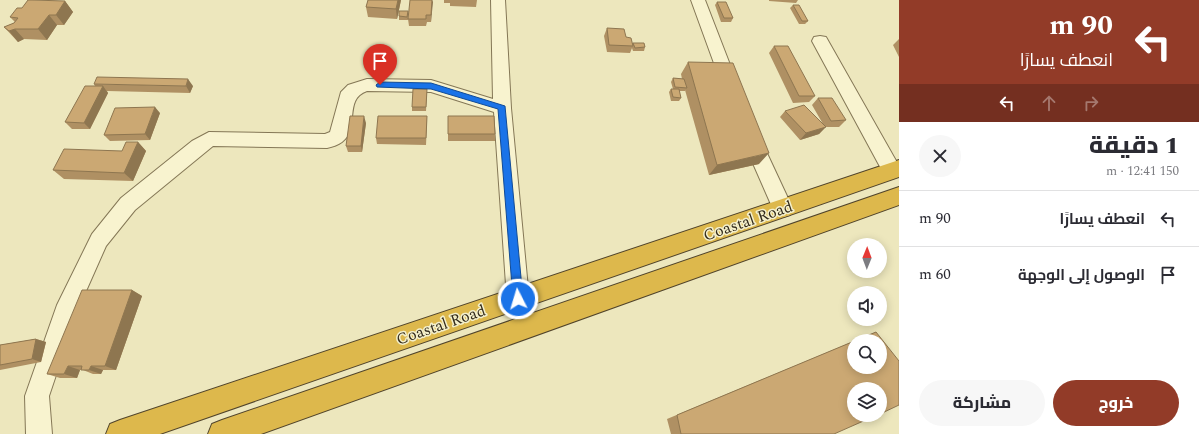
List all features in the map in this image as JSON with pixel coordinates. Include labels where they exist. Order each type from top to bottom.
[{"type":"highway","name":"Coastal Road","points":[[120,434],[895,170]]},
{"type":"highway","name":"Coastal Road","points":[[222,434],[899,196]]},
{"type":"street","points":[[498,0],[502,108],[518,299]]},
{"type":"street","points":[[698,0],[740,112],[783,209]]},
{"type":"street","points":[[820,40],[895,170]]},
{"type":"street","points":[[39,434],[37,396],[68,305],[99,240],[128,204],[198,146],[209,139],[219,138],[327,141],[336,137],[340,132],[347,96],[354,89],[367,85],[431,86],[502,108]]},
{"type":"building","points":[[28,0],[65,1],[56,15],[49,15],[38,29],[15,29],[9,31],[4,27],[14,23],[18,18],[10,17],[17,8],[22,8]]},
{"type":"building","points":[[368,0],[398,0],[396,9],[366,7]]},
{"type":"building","points":[[410,0],[432,0],[431,15],[426,15],[426,19],[408,19]]},
{"type":"building","points":[[717,2],[726,2],[733,18],[724,18]]},
{"type":"building","points":[[793,5],[799,5],[808,21],[802,21]]},
{"type":"building","points":[[399,11],[408,11],[407,17],[399,16]]},
{"type":"building","points":[[607,28],[624,29],[626,37],[631,38],[633,46],[609,45]]},
{"type":"building","points":[[633,43],[644,43],[645,47],[635,48]]},
{"type":"building","points":[[774,46],[788,46],[815,96],[799,96]]},
{"type":"building","points":[[688,62],[733,63],[769,153],[717,165]]},
{"type":"building","points":[[97,77],[188,79],[186,86],[94,84]]},
{"type":"building","points":[[673,78],[684,79],[687,88],[675,87]]},
{"type":"building","points":[[85,86],[103,86],[84,123],[65,122]]},
{"type":"building","points":[[413,89],[427,89],[426,107],[412,107]]},
{"type":"building","points":[[671,89],[679,89],[681,98],[673,97]]},
{"type":"building","points":[[818,98],[832,98],[846,120],[831,121]]},
{"type":"building","points":[[804,105],[826,127],[806,133],[785,111]]},
{"type":"building","points":[[155,107],[145,134],[104,135],[115,108]]},
{"type":"building","points":[[350,116],[364,116],[361,146],[346,146]]},
{"type":"building","points":[[378,116],[427,116],[426,138],[376,138]]},
{"type":"building","points":[[448,116],[494,116],[495,134],[448,134]]},
{"type":"building","points":[[126,142],[138,142],[124,173],[53,170],[64,149],[122,151]]},
{"type":"building","points":[[82,290],[132,290],[105,366],[91,366],[89,370],[81,370],[82,366],[68,366],[64,374],[47,374]]},
{"type":"building","points":[[36,339],[32,359],[0,365],[0,345]]},
{"type":"building","points":[[847,344],[847,374],[887,374],[887,346],[899,361],[899,405],[887,411],[887,382],[847,382],[847,422],[861,422],[834,434],[681,434],[677,415]]},
{"type":"route","points":[[380,85],[431,86],[502,108],[518,299]]}]
